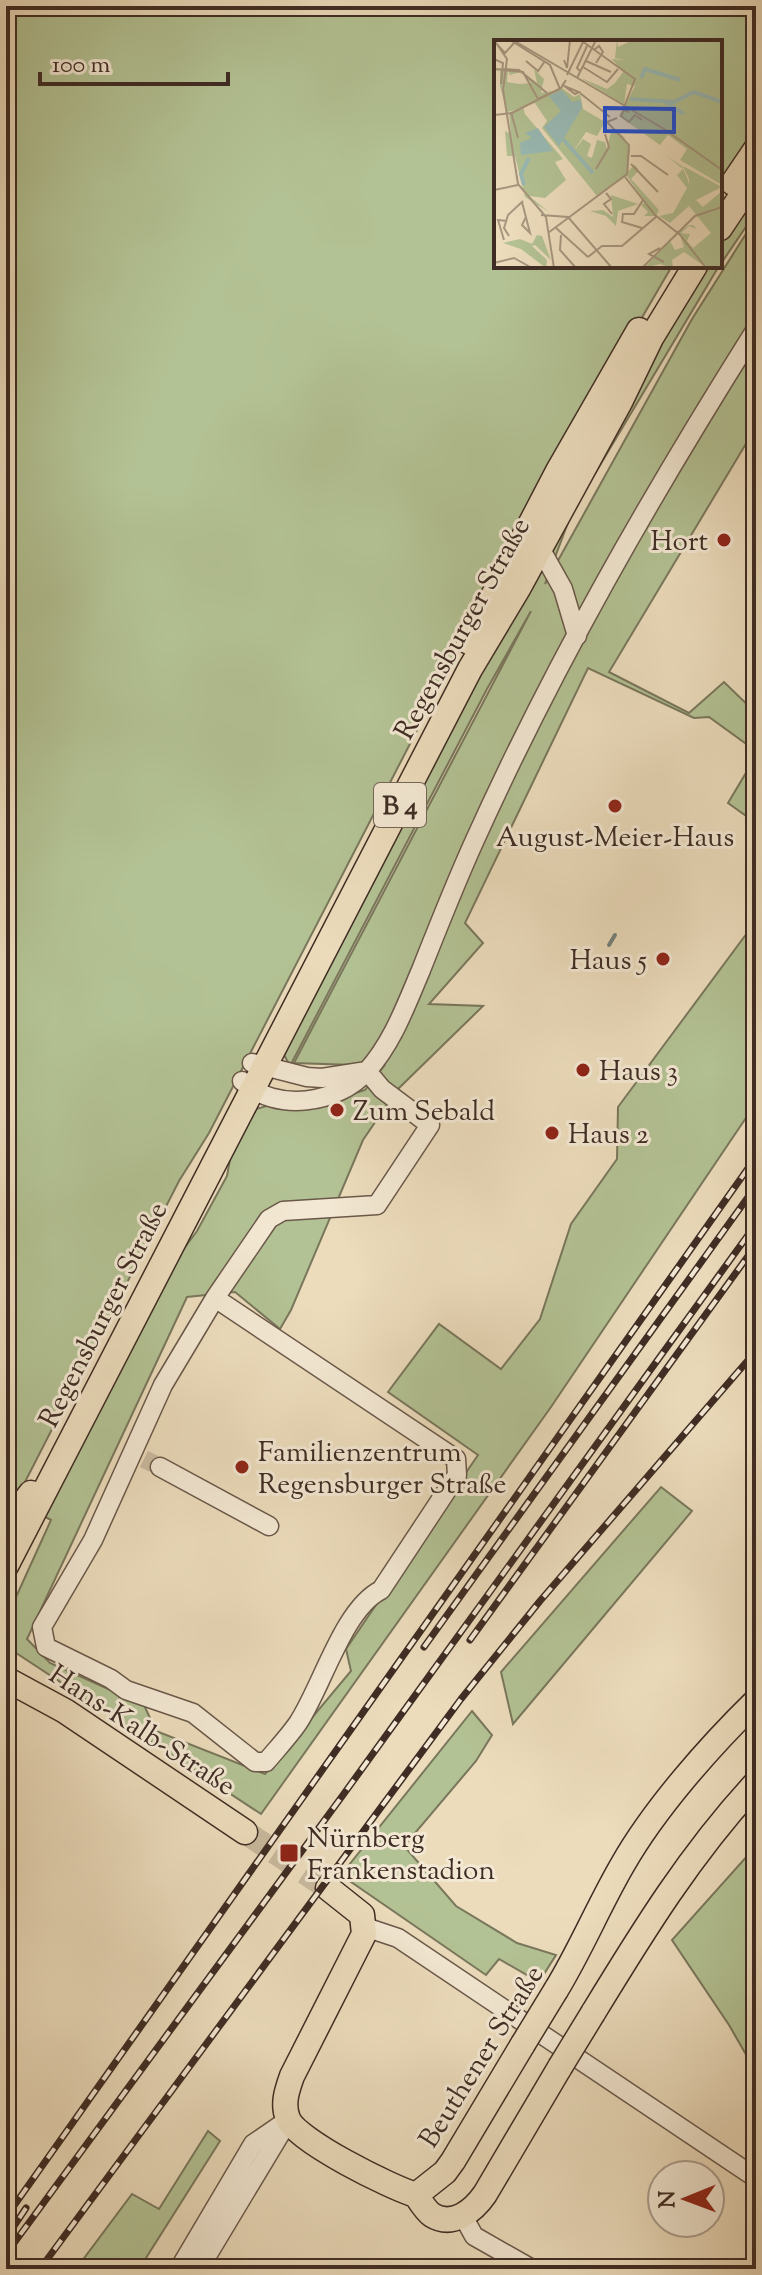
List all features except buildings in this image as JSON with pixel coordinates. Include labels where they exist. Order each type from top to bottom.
[{"type":"main road","points":[[722,199],[756,149]]},
{"type":"main road","points":[[722,225],[756,174]]},
{"type":"main road","name":"Regensburger Straße","points":[[6,1566],[489,603],[599,398],[678,268]]},
{"type":"main road","name":"Regensburger Straße","points":[[6,1526],[31,1493],[470,669],[620,402],[651,338],[694,268]]},
{"type":"main road","points":[[531,522],[540,548]]},
{"type":"main road","name":"Hans-Kalb-Straße","points":[[6,1679],[65,1711],[245,1832]]},
{"type":"main road","name":"Beuthener Straße","points":[[416,2195],[445,2172],[453,2161],[556,1990],[637,1842],[715,1745],[756,1701]]},
{"type":"main road","points":[[328,1888],[362,1915],[365,1927],[363,1940],[292,2076],[285,2099],[288,2120],[300,2133],[379,2182],[416,2195],[431,2214],[445,2219],[463,2216],[472,2211],[485,2194],[681,1873],[756,1783]]},
{"type":"street","points":[[253,1075],[273,1098],[315,1100],[352,1085],[367,1071],[392,1036],[474,842],[608,575],[685,442],[756,329]]},
{"type":"street","points":[[540,548],[563,589],[577,636]]},
{"type":"street","points":[[253,1075],[322,1078],[367,1071]]},
{"type":"street","points":[[215,1298],[456,1459],[457,1475],[381,1590],[370,1596],[332,1650],[327,1668],[298,1722],[266,1762],[255,1762],[193,1713],[126,1690],[111,1679],[46,1647],[42,1627],[93,1540],[146,1460],[163,1385],[215,1298],[269,1219],[283,1211],[377,1205],[430,1125],[382,1089],[367,1071]]},
{"type":"street","points":[[146,1460],[269,1526]]},
{"type":"street","points":[[365,1927],[398,1938],[756,2178]]},
{"type":"street","points":[[179,2269],[253,2144],[288,2120]]},
{"type":"street","points":[[199,2269],[288,2120]]},
{"type":"street","points":[[463,2216],[474,2236],[532,2269]]},
{"type":"green space","points":[[6,6],[756,6],[756,140],[722,190],[722,40],[494,40],[494,268],[671,268],[538,496],[209,1133],[179,1181],[25,1482],[6,1507]]},
{"type":"green space","points":[[756,187],[756,212],[722,262],[722,239]]},
{"type":"green space","points":[[756,218],[756,427],[609,672],[689,713],[724,682],[756,713],[756,751],[709,717],[694,718],[588,668],[465,923],[483,943],[429,1004],[483,1006],[397,1090],[363,1140],[291,1310],[280,1329],[235,1292],[187,1297],[27,1639],[50,1663],[144,1705],[156,1731],[265,1774],[351,1671],[346,1649],[478,1455],[388,1392],[439,1324],[501,1369],[540,1319],[571,1224],[617,1159],[618,1107],[756,921],[756,1103],[551,1407],[261,1814],[7,1647],[6,1619],[51,1520],[40,1514],[171,1266],[197,1231],[227,1176],[231,1154],[256,1109],[270,1105],[322,1104],[365,1090],[384,1066],[294,1063],[531,611],[290,1066],[283,1053],[492,643],[703,268],[718,268],[572,512],[545,584],[692,319]]},
{"type":"green space","points":[[756,756],[756,823],[728,803]]},
{"type":"green space","points":[[661,1487],[692,1511],[513,1724],[501,1672]]},
{"type":"green space","points":[[472,1711],[492,1735],[476,1761],[404,1846],[456,1906],[517,1943],[556,1955],[539,1982],[499,1959],[486,1975],[341,1875]]},
{"type":"green space","points":[[756,1846],[756,2072],[729,2025],[672,1940]]},
{"type":"green space","points":[[208,2131],[220,2141],[139,2269],[76,2269],[132,2194],[159,2209]]},
{"type":"waterway","points":[[609,945],[615,935]]},
{"type":"tunnel","points":[[144,1459],[160,1467]]},
{"type":"tunnel","points":[[245,1832],[328,1888]]},
{"type":"railway","points":[[6,2217],[756,1157]]},
{"type":"railway","points":[[424,1647],[756,1186]]},
{"type":"railway","points":[[6,2254],[756,1224]]},
{"type":"railway","points":[[470,1640],[756,1245]]},
{"type":"railway","points":[[40,2269],[461,1699],[540,1601],[756,1351]]},
{"type":"railway","points":[[6,2238],[26,2208]]},
{"type":"place","name":"Hort","points":[[724,540]]},
{"type":"place","name":"August-Meier-Haus","points":[[615,806]]},
{"type":"place","name":"Haus 5","points":[[663,959]]},
{"type":"place","name":"Haus 3","points":[[583,1070]]},
{"type":"place","name":"Zum Sebald","points":[[337,1110]]},
{"type":"place","name":"Haus 2","points":[[552,1133]]},
{"type":"place","name":"Familienzentrum Regensburger Straße","points":[[242,1467]]},
{"type":"place","name":"Nürnberg Frankenstadion","points":[[289,1853]]}]
